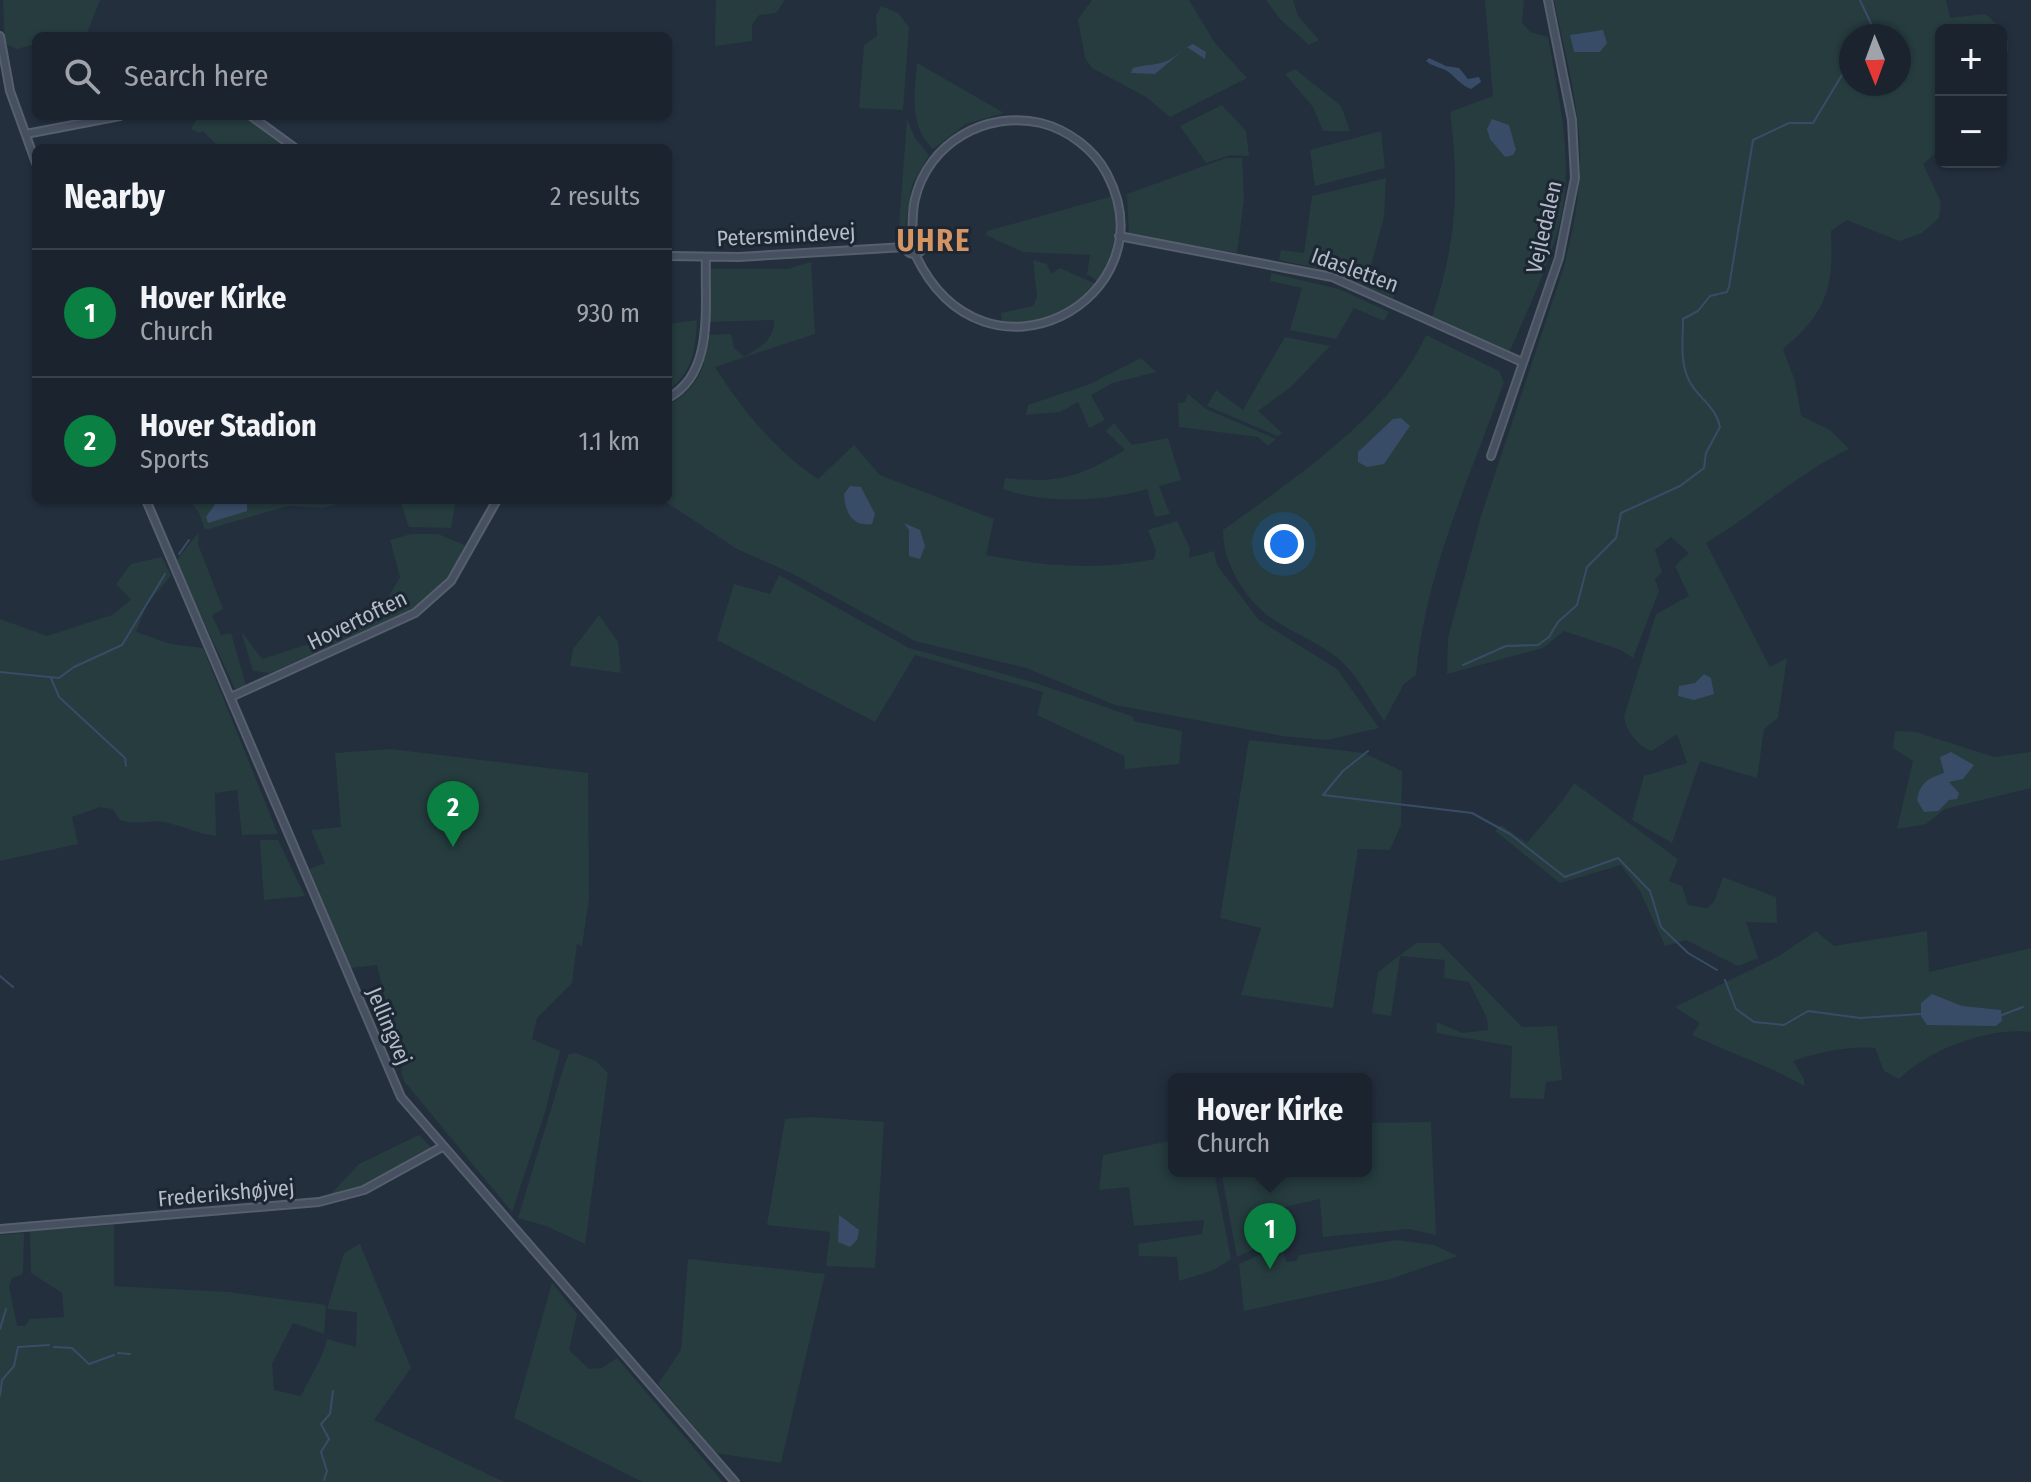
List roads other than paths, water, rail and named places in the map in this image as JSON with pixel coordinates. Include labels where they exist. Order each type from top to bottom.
[{"type":"street","name":"Vejledalen","points":[[1491,456],[1559,258],[1575,178],[1572,120],[1548,0]]},
{"type":"street","points":[[0,36],[5,73],[32,151]]},
{"type":"street","points":[[912,236],[914,199],[936,157],[972,129],[1020,119],[1062,130],[1097,159],[1115,193],[1119,236],[1108,270],[1088,297],[1058,318],[1029,326],[988,324],[963,314],[937,291],[915,254],[905,247],[907,239],[912,236],[918,236],[923,244],[915,254]]},
{"type":"street","points":[[26,134],[99,120]]},
{"type":"street","points":[[256,120],[290,144]]},
{"type":"street","name":"Idasletten","points":[[1119,236],[1332,277],[1522,362]]},
{"type":"street","name":"Petersmindevej","points":[[672,256],[905,247]]},
{"type":"street","points":[[672,395],[689,382],[701,361],[706,257]]},
{"type":"street","name":"Jellingvej","points":[[148,504],[391,1078],[409,1108],[735,1482]]},
{"type":"street","name":"Hovertoften","points":[[231,697],[415,613],[451,581],[495,504]]},
{"type":"street","name":"Frederikshøjvej","points":[[0,1229],[319,1202],[364,1190],[442,1147]]},
{"type":"water","points":[[1603,30],[1607,43],[1600,52],[1574,52],[1570,35]]},
{"type":"water","points":[[1193,44],[1206,52],[1205,59],[1187,47]]},
{"type":"water","points":[[1184,50],[1155,74],[1131,73],[1133,68],[1164,62]]},
{"type":"water","points":[[1429,58],[1459,68],[1468,79],[1479,77],[1481,82],[1471,89],[1448,71],[1426,61]]},
{"type":"water","points":[[1492,119],[1509,125],[1516,150],[1513,155],[1505,157],[1490,139],[1487,129]]},
{"type":"water","points":[[1401,418],[1410,426],[1384,464],[1367,467],[1358,462],[1358,452],[1393,419]]},
{"type":"water","points":[[850,486],[861,487],[875,514],[872,524],[855,521],[848,512],[844,494]]},
{"type":"water","points":[[215,504],[247,504],[247,511],[208,523],[206,517]]},
{"type":"water","points":[[904,523],[920,530],[925,546],[920,559],[909,556],[909,530]]},
{"type":"water","points":[[1704,674],[1711,678],[1714,694],[1694,700],[1678,696],[1679,686],[1695,683]]},
{"type":"water","points":[[1951,752],[1974,765],[1963,779],[1949,782],[1959,793],[1957,799],[1949,800],[1938,811],[1924,812],[1917,800],[1920,789],[1929,779],[1944,773],[1940,757]]},
{"type":"water","points":[[1932,994],[1962,1006],[2001,1010],[2002,1021],[1996,1026],[1927,1025],[1921,1016],[1921,1003]]},
{"type":"water","points":[[839,1215],[859,1230],[857,1240],[850,1247],[838,1242]]},
{"type":"waterway","points":[[1860,0],[1871,24]]},
{"type":"waterway","points":[[1463,665],[1506,646],[1538,645],[1549,637],[1558,622],[1577,605],[1587,567],[1616,538],[1621,513],[1680,486],[1704,468],[1706,453],[1720,427],[1715,414],[1687,376],[1682,352],[1683,319],[1698,311],[1710,296],[1727,292],[1729,287],[1753,140],[1789,123],[1813,123],[1839,80]]},
{"type":"waterway","points":[[179,554],[189,540]]},
{"type":"waterway","points":[[0,672],[59,678],[74,667],[122,645],[165,574]]},
{"type":"waterway","points":[[51,678],[59,697],[125,758],[126,766]]},
{"type":"waterway","points":[[1368,751],[1343,771],[1323,795],[1472,813],[1510,834],[1565,877],[1618,858],[1650,891],[1661,927],[1688,953],[1717,970]]},
{"type":"waterway","points":[[0,976],[13,987]]},
{"type":"waterway","points":[[1725,980],[1736,1009],[1754,1022],[1784,1025],[1808,1011],[1860,1018],[1920,1014]]},
{"type":"waterway","points":[[2002,1015],[2023,1007]]},
{"type":"waterway","points":[[0,1329],[6,1309]]},
{"type":"waterway","points":[[0,1396],[2,1380],[14,1366],[18,1347],[49,1345]]},
{"type":"waterway","points":[[54,1347],[72,1348],[89,1364],[114,1355]]},
{"type":"waterway","points":[[118,1353],[130,1354]]},
{"type":"waterway","points":[[324,1480],[327,1471],[321,1452],[329,1439],[321,1424],[330,1414],[333,1391]]},
{"type":"place","name":"Hover Stadion","points":[[453,847]]},
{"type":"place","name":"Hover Kirke","points":[[1270,1269]]},
{"type":"district","name":"UHRE","points":[[934,241]]}]
